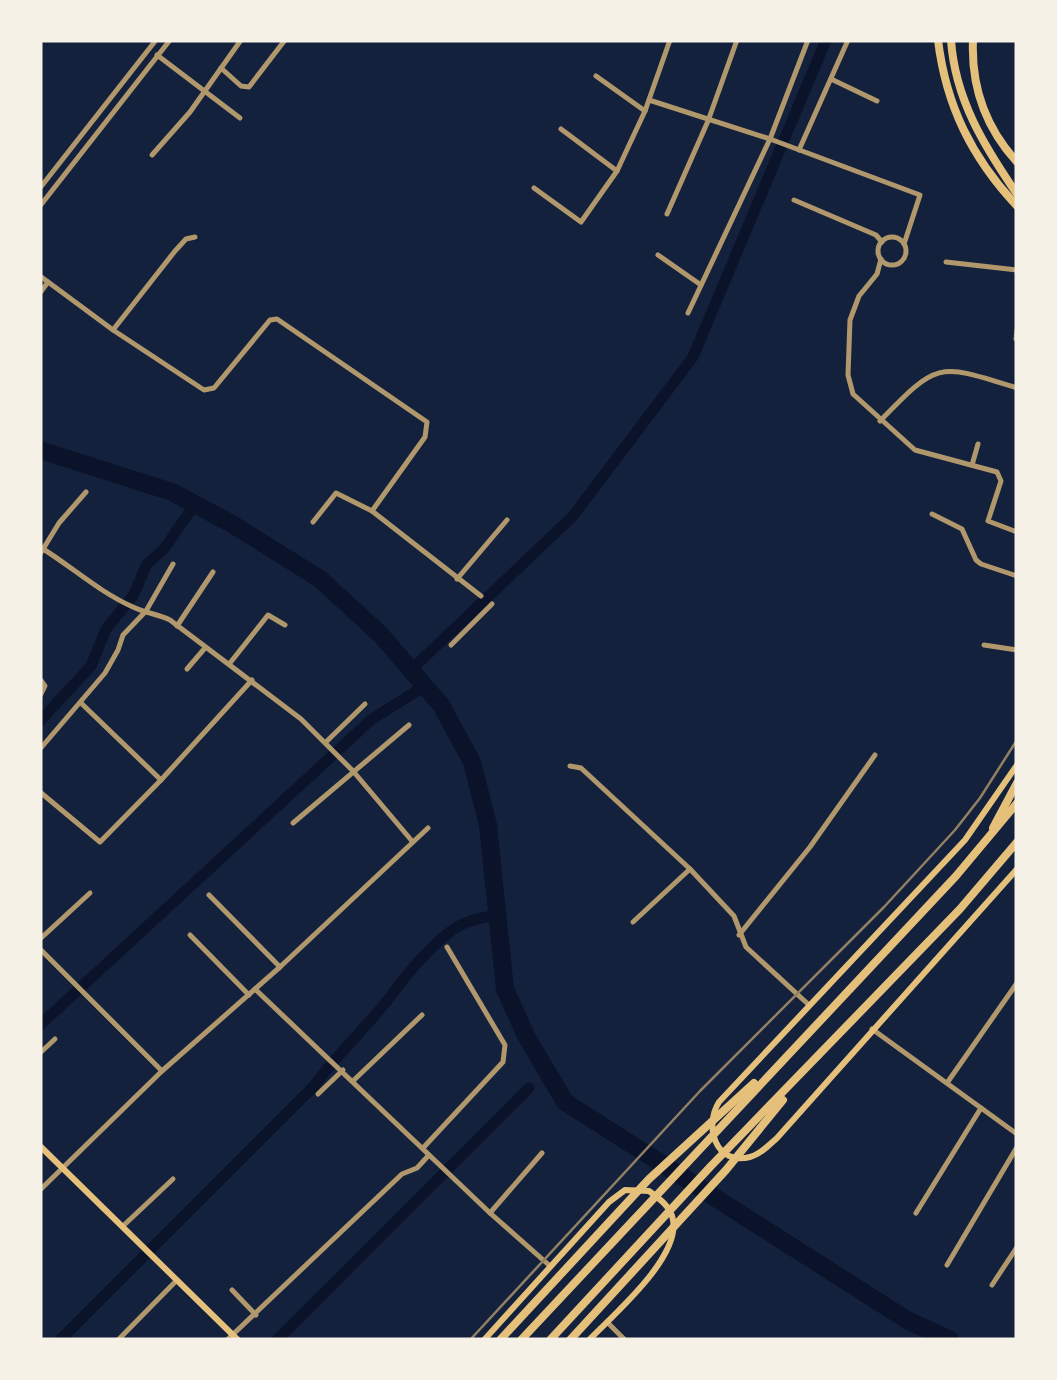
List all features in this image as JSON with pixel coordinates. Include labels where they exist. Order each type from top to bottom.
[{"type":"main road","points":[[938,40],[945,83],[960,127],[1017,206]]},
{"type":"main road","points":[[951,40],[966,110],[1017,194]]},
{"type":"main road","points":[[973,40],[979,100],[996,134],[1017,162]]},
{"type":"main road","points":[[1017,766],[965,840],[749,1066],[711,1114],[712,1137],[732,1156],[749,1158],[761,1152],[1017,868]]},
{"type":"main road","points":[[986,841],[1017,783]]},
{"type":"main road","points":[[521,1340],[884,953],[1017,802]]},
{"type":"main road","points":[[550,1340],[711,1166],[912,959],[1017,842]]},
{"type":"main road","points":[[500,1340],[670,1158],[777,1065]]},
{"type":"main road","points":[[570,1340],[726,1170],[804,1072]]},
{"type":"main road","points":[[41,1150],[124,1226],[232,1338]]},
{"type":"main road","points":[[484,1340],[609,1202],[625,1190],[649,1190],[670,1210],[674,1224],[667,1253],[589,1340]]},
{"type":"street","points":[[40,188],[156,40]]},
{"type":"street","points":[[40,206],[170,40]]},
{"type":"street","points":[[152,155],[242,40]]},
{"type":"street","points":[[221,68],[242,86],[249,87],[285,40]]},
{"type":"street","points":[[534,188],[581,222],[617,171],[645,111],[670,40]]},
{"type":"street","points":[[667,214],[708,121],[737,40]]},
{"type":"street","points":[[688,313],[770,139],[808,40]]},
{"type":"street","points":[[799,150],[848,40]]},
{"type":"street","points":[[157,55],[240,118]]},
{"type":"street","points":[[596,76],[645,111]]},
{"type":"street","points":[[831,79],[877,101]]},
{"type":"street","points":[[649,100],[770,139],[920,195],[902,261],[894,264],[882,259]]},
{"type":"street","points":[[561,128],[617,171]]},
{"type":"street","points":[[794,200],[876,235],[882,242]]},
{"type":"street","points":[[113,330],[175,250],[195,237]]},
{"type":"street","points":[[904,244],[894,237],[882,242],[877,274],[859,296],[850,320],[848,350],[853,394],[916,450],[997,472],[1000,476],[988,521],[1017,532]]},
{"type":"street","points":[[658,255],[701,286]]},
{"type":"street","points":[[946,262],[1017,270]]},
{"type":"street","points":[[40,276],[113,330],[210,391],[270,320],[284,322],[426,422],[425,437],[372,510]]},
{"type":"street","points":[[40,293],[48,282]]},
{"type":"street","points":[[1016,340],[1017,330]]},
{"type":"street","points":[[880,421],[917,382],[942,370],[972,374],[1017,388]]},
{"type":"street","points":[[972,465],[978,444]]},
{"type":"street","points":[[86,492],[41,550],[136,609],[177,626],[252,680],[326,742],[412,841]]},
{"type":"street","points":[[313,522],[336,493],[372,510],[481,596]]},
{"type":"street","points":[[932,514],[962,529],[976,560],[1017,576]]},
{"type":"street","points":[[457,579],[506,520]]},
{"type":"street","points":[[40,749],[113,660],[126,629],[146,611],[174,564]]},
{"type":"street","points":[[177,626],[214,572]]},
{"type":"street","points":[[451,644],[492,604]]},
{"type":"street","points":[[229,664],[268,615],[285,625]]},
{"type":"street","points":[[984,645],[1017,650]]},
{"type":"street","points":[[187,669],[206,647]]},
{"type":"street","points":[[40,679],[45,686],[40,696]]},
{"type":"street","points":[[40,792],[100,842],[252,680]]},
{"type":"street","points":[[81,702],[161,780]]},
{"type":"street","points":[[326,742],[365,704]]},
{"type":"street","points":[[294,823],[408,726]]},
{"type":"street","points":[[739,935],[810,847],[874,754]]},
{"type":"street","points":[[570,766],[581,768],[690,869],[734,916],[746,948],[808,1005]]},
{"type":"street","points":[[40,1190],[162,1071],[428,828]]},
{"type":"street","points":[[633,922],[690,869]]},
{"type":"street","points":[[40,939],[90,892]]},
{"type":"street","points":[[209,894],[280,967]]},
{"type":"street","points":[[190,936],[248,995]]},
{"type":"street","points":[[423,1148],[503,1062],[506,1052],[506,1045],[446,947]]},
{"type":"street","points":[[40,949],[162,1071]]},
{"type":"street","points":[[947,1083],[1017,983]]},
{"type":"street","points":[[256,988],[550,1266]]},
{"type":"street","points":[[354,1080],[422,1015]]},
{"type":"street","points":[[872,1029],[1017,1134]]},
{"type":"street","points":[[40,1052],[55,1039]]},
{"type":"street","points":[[318,1094],[343,1070]]},
{"type":"street","points":[[916,1214],[982,1108]]},
{"type":"street","points":[[946,1265],[1017,1147]]},
{"type":"street","points":[[490,1213],[542,1153]]},
{"type":"street","points":[[232,1338],[402,1174],[417,1168],[429,1154]]},
{"type":"street","points":[[124,1226],[173,1179]]},
{"type":"street","points":[[992,1284],[1017,1247]]},
{"type":"street","points":[[118,1340],[177,1280]]},
{"type":"street","points":[[232,1290],[256,1315]]},
{"type":"street","points":[[606,1322],[625,1340]]},
{"type":"waterway","points":[[411,670],[573,516],[693,357],[826,40]]},
{"type":"waterway","points":[[40,450],[172,492],[232,524],[320,579],[381,635],[441,705],[472,762],[488,825],[505,989],[526,1036],[565,1102],[907,1320],[950,1340]]},
{"type":"waterway","points":[[40,721],[91,666],[106,629],[133,596],[147,564],[164,549],[195,504]]},
{"type":"waterway","points":[[40,1025],[372,719],[425,686]]},
{"type":"waterway","points":[[60,1340],[314,1086],[431,948],[458,926],[497,915]]},
{"type":"waterway","points":[[277,1340],[529,1088]]},
{"type":"railway","points":[[470,1340],[700,1091],[884,907],[955,830],[1017,740]]}]
